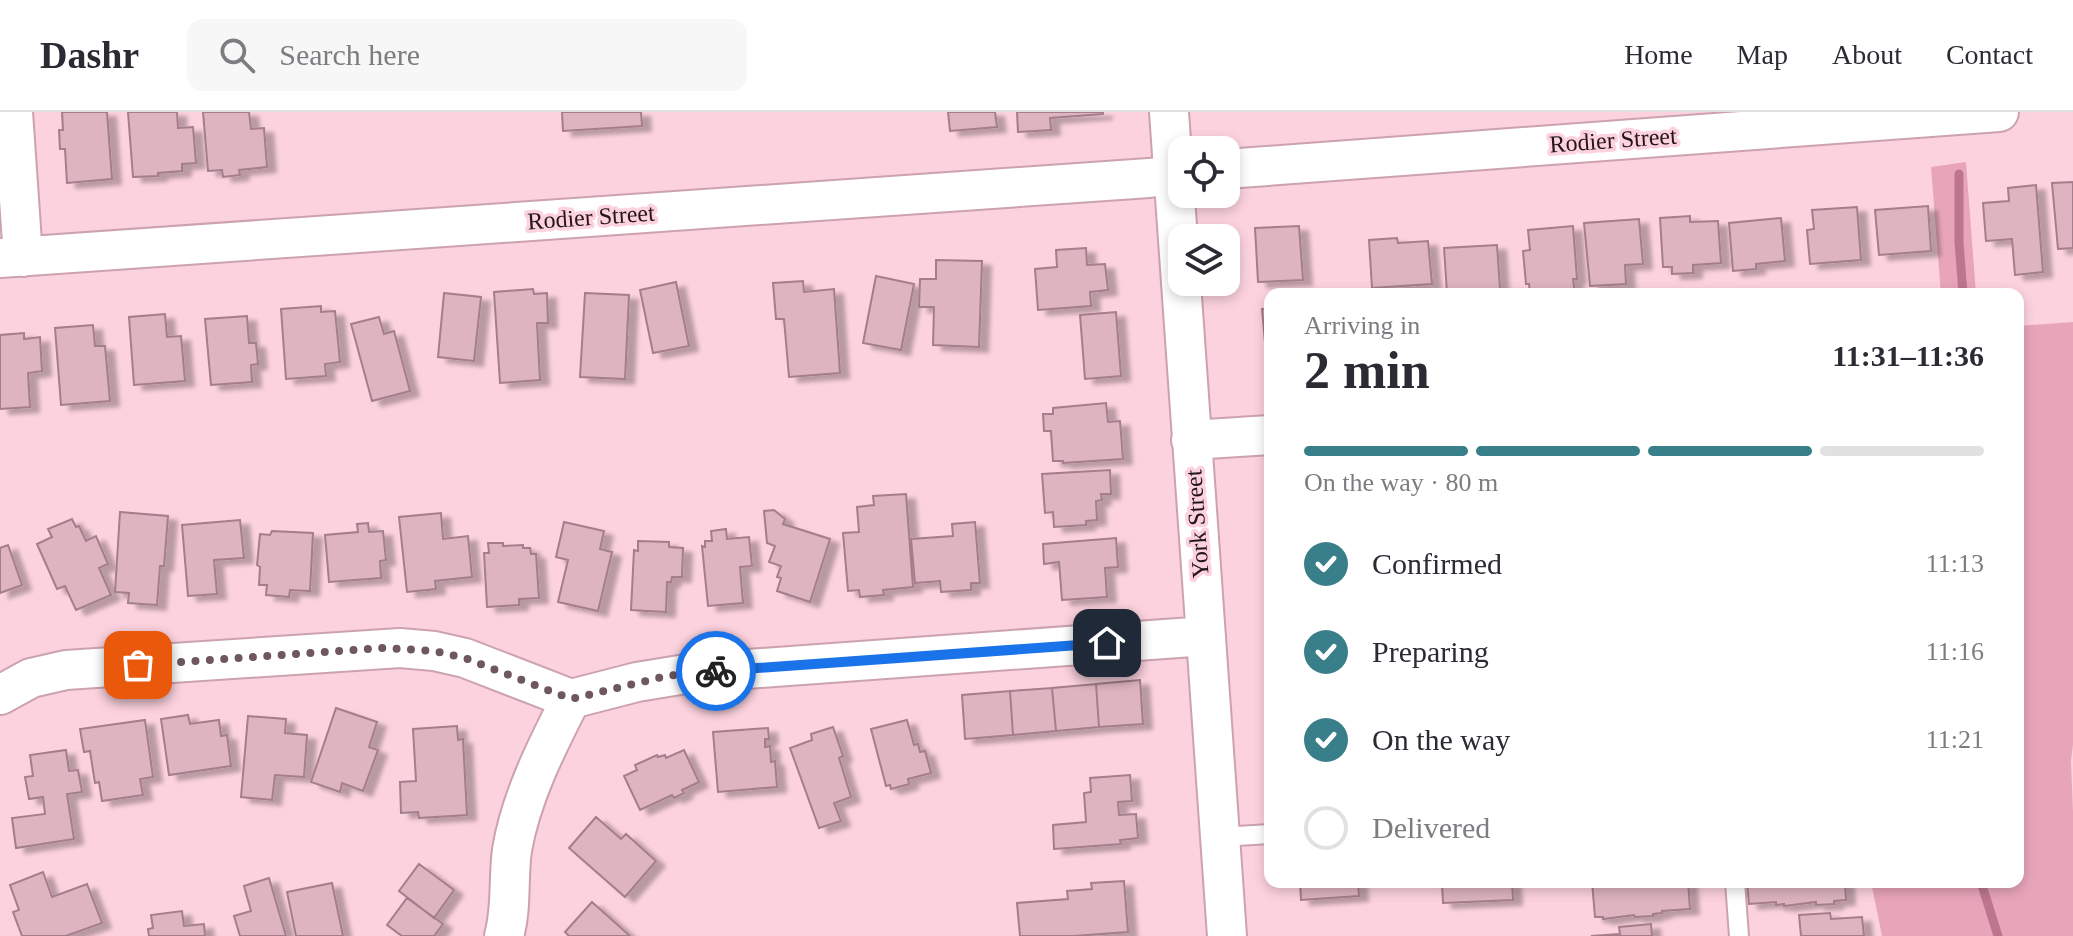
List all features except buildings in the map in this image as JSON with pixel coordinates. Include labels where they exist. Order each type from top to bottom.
[{"type":"street","points":[[11,258],[13,112]]},
{"type":"street","name":"York Street","points":[[1169,112],[1172,136]]},
{"type":"street","name":"Rodier Street","points":[[1240,168],[1999,112]]},
{"type":"street","name":"Rodier Street","points":[[11,258],[1168,175]]},
{"type":"street","name":"York Street","points":[[1180,208],[1191,440],[1227,936]]},
{"type":"street","points":[[1191,440],[1264,435]]},
{"type":"street","points":[[0,695],[31,678],[66,670],[400,648],[465,658],[571,699],[637,682],[692,673],[1206,636]]},
{"type":"street","points":[[504,936],[517,830],[542,757],[571,699]]},
{"type":"lane","points":[[1220,837],[1264,834]]},
{"type":"lane","points":[[1735,888],[1739,936]]},
{"type":"shaded area","points":[[1966,162],[1976,288],[1941,288],[1931,167]]},
{"type":"shaded area","points":[[2073,322],[2073,936],[1882,936],[1872,888],[2024,888],[2024,326]]},
{"type":"waterway","points":[[1959,174],[1963,288]]},
{"type":"waterway","points":[[1983,888],[1998,936]]},
{"type":"way so far","points":[[138,665],[384,648],[420,649],[476,661],[571,699],[667,676],[716,671]]},
{"type":"route","points":[[716,671],[1107,643]]}]
